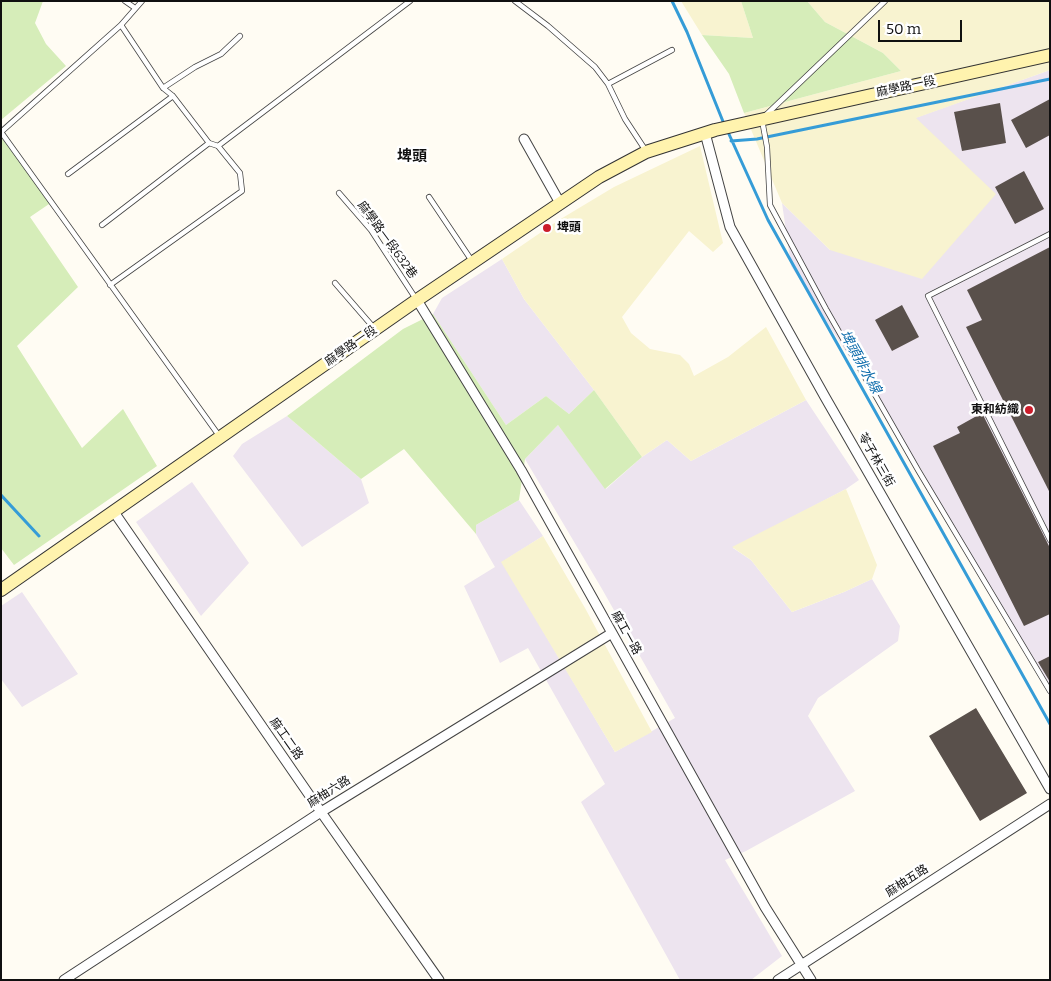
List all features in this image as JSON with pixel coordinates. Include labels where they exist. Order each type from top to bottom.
[{"type":"main road","name":"麻學路一段","points":[[1,590],[375,329],[598,177],[646,152],[710,131],[1050,55]]},
{"type":"street","name":"苓子林三街","points":[[710,131],[730,227],[1050,790]]},
{"type":"street","points":[[524,139],[560,203]]},
{"type":"street","name":"麻工一路","points":[[417,300],[521,470],[765,907],[811,980]]},
{"type":"street","name":"麻工二路","points":[[114,512],[320,812],[439,980]]},
{"type":"street","name":"麻柚六路","points":[[64,980],[320,812],[612,633]]},
{"type":"street","name":"麻柚五路","points":[[778,980],[1050,804]]},
{"type":"lane","points":[[125,1],[135,8]]},
{"type":"lane","points":[[142,1],[121,25],[1,132],[221,438]]},
{"type":"lane","points":[[218,146],[410,1]]},
{"type":"lane","points":[[515,1],[548,26],[595,67],[608,84],[625,118],[646,152]]},
{"type":"lane","points":[[885,1],[762,119],[767,147],[770,205],[826,309],[918,470],[1050,691]]},
{"type":"lane","points":[[110,285],[242,191],[240,173],[218,146],[209,143],[173,96],[163,88],[121,25]]},
{"type":"lane","points":[[163,88],[195,67],[221,54],[240,36]]},
{"type":"lane","points":[[608,84],[672,50]]},
{"type":"lane","points":[[68,174],[173,96]]},
{"type":"lane","points":[[102,225],[209,143]]},
{"type":"lane","name":"麻學路一段632巷","points":[[339,193],[370,230],[417,300]]},
{"type":"lane","points":[[429,197],[473,262]]},
{"type":"lane","points":[[1050,234],[928,296],[1050,540]]},
{"type":"lane","points":[[335,284],[375,329]]},
{"type":"shaded area","points":[[681,1],[741,1],[753,38],[702,35]]},
{"type":"shaded area","points":[[807,1],[1050,1],[1050,70],[916,118],[996,194],[922,279],[830,250],[782,203],[744,113],[901,71],[883,53],[825,22]]},
{"type":"shaded area","points":[[1050,70],[1050,697],[921,469],[791,266],[782,203],[830,250],[915,118]]},
{"type":"shaded area","points":[[700,146],[723,243],[713,252],[689,231],[622,317],[631,333],[650,349],[680,355],[689,364],[694,376],[728,357],[766,327],[806,400],[691,461],[667,440],[642,457],[594,390],[524,299],[502,259],[559,220],[614,187]]},
{"type":"shaded area","points":[[502,259],[524,299],[594,390],[569,414],[546,396],[506,425],[433,314],[442,298]]},
{"type":"shaded area","points":[[806,400],[859,480],[846,489],[733,548],[751,560],[792,612],[872,579],[900,626],[898,641],[818,698],[808,716],[855,791],[746,851],[725,860],[782,956],[751,980],[680,980],[581,802],[605,784],[528,648],[500,663],[464,586],[495,567],[476,534],[476,525],[519,500],[543,536],[502,562],[615,752],[675,718],[525,459],[558,425],[606,489],[642,457],[667,440],[691,461]]},
{"type":"shaded area","points":[[287,416],[361,479],[369,503],[302,547],[233,456],[242,444]]},
{"type":"shaded area","points":[[192,482],[249,563],[201,616],[136,522]]},
{"type":"shaded area","points":[[846,489],[877,565],[872,579],[792,612],[751,560],[732,547]]},
{"type":"shaded area","points":[[543,536],[585,608],[652,732],[615,752],[501,562]]},
{"type":"shaded area","points":[[22,592],[78,674],[22,707],[1,679],[1,606]]},
{"type":"green space","points":[[1,1],[43,1],[35,23],[46,44],[66,66],[1,120]]},
{"type":"green space","points":[[741,1],[807,1],[825,22],[883,53],[901,71],[744,113],[729,74],[702,35],[753,38]]},
{"type":"green space","points":[[1,128],[52,202],[30,217],[78,287],[17,346],[82,448],[123,409],[157,466],[14,565],[1,548]]},
{"type":"green space","points":[[433,314],[506,425],[546,396],[569,414],[594,390],[642,457],[605,489],[558,425],[525,459],[519,500],[476,525],[476,534],[404,449],[361,479],[287,416],[403,329]]},
{"type":"building","points":[[1050,99],[1050,135],[1026,148],[1011,120]]},
{"type":"building","points":[[1000,103],[1006,143],[962,151],[954,112]]},
{"type":"building","points":[[1024,171],[1044,209],[1015,224],[995,187]]},
{"type":"building","name":"東和紡織","points":[[1050,247],[1050,493],[966,327],[982,320],[967,290]]},
{"type":"building","points":[[902,305],[919,337],[892,351],[875,320]]},
{"type":"building","points":[[982,413],[1050,548],[1050,614],[1024,626],[933,446],[960,433],[957,427]]},
{"type":"building","points":[[1050,656],[1050,682],[1038,662]]},
{"type":"building","points":[[976,708],[1027,793],[980,821],[929,736]]},
{"type":"waterway","name":"埤頭排水線","points":[[672,1],[687,32],[724,124]]},
{"type":"waterway","points":[[731,141],[757,139],[1050,79]]},
{"type":"waterway","name":"埤頭排水線","points":[[728,132],[768,220],[1050,724]]},
{"type":"waterway","points":[[1,495],[39,536]]},
{"type":"place","name":"埤頭","points":[[547,228]]},
{"type":"place","name":"東和紡織","points":[[1029,410]]},
{"type":"district","name":"埤頭","points":[[412,157]]}]
